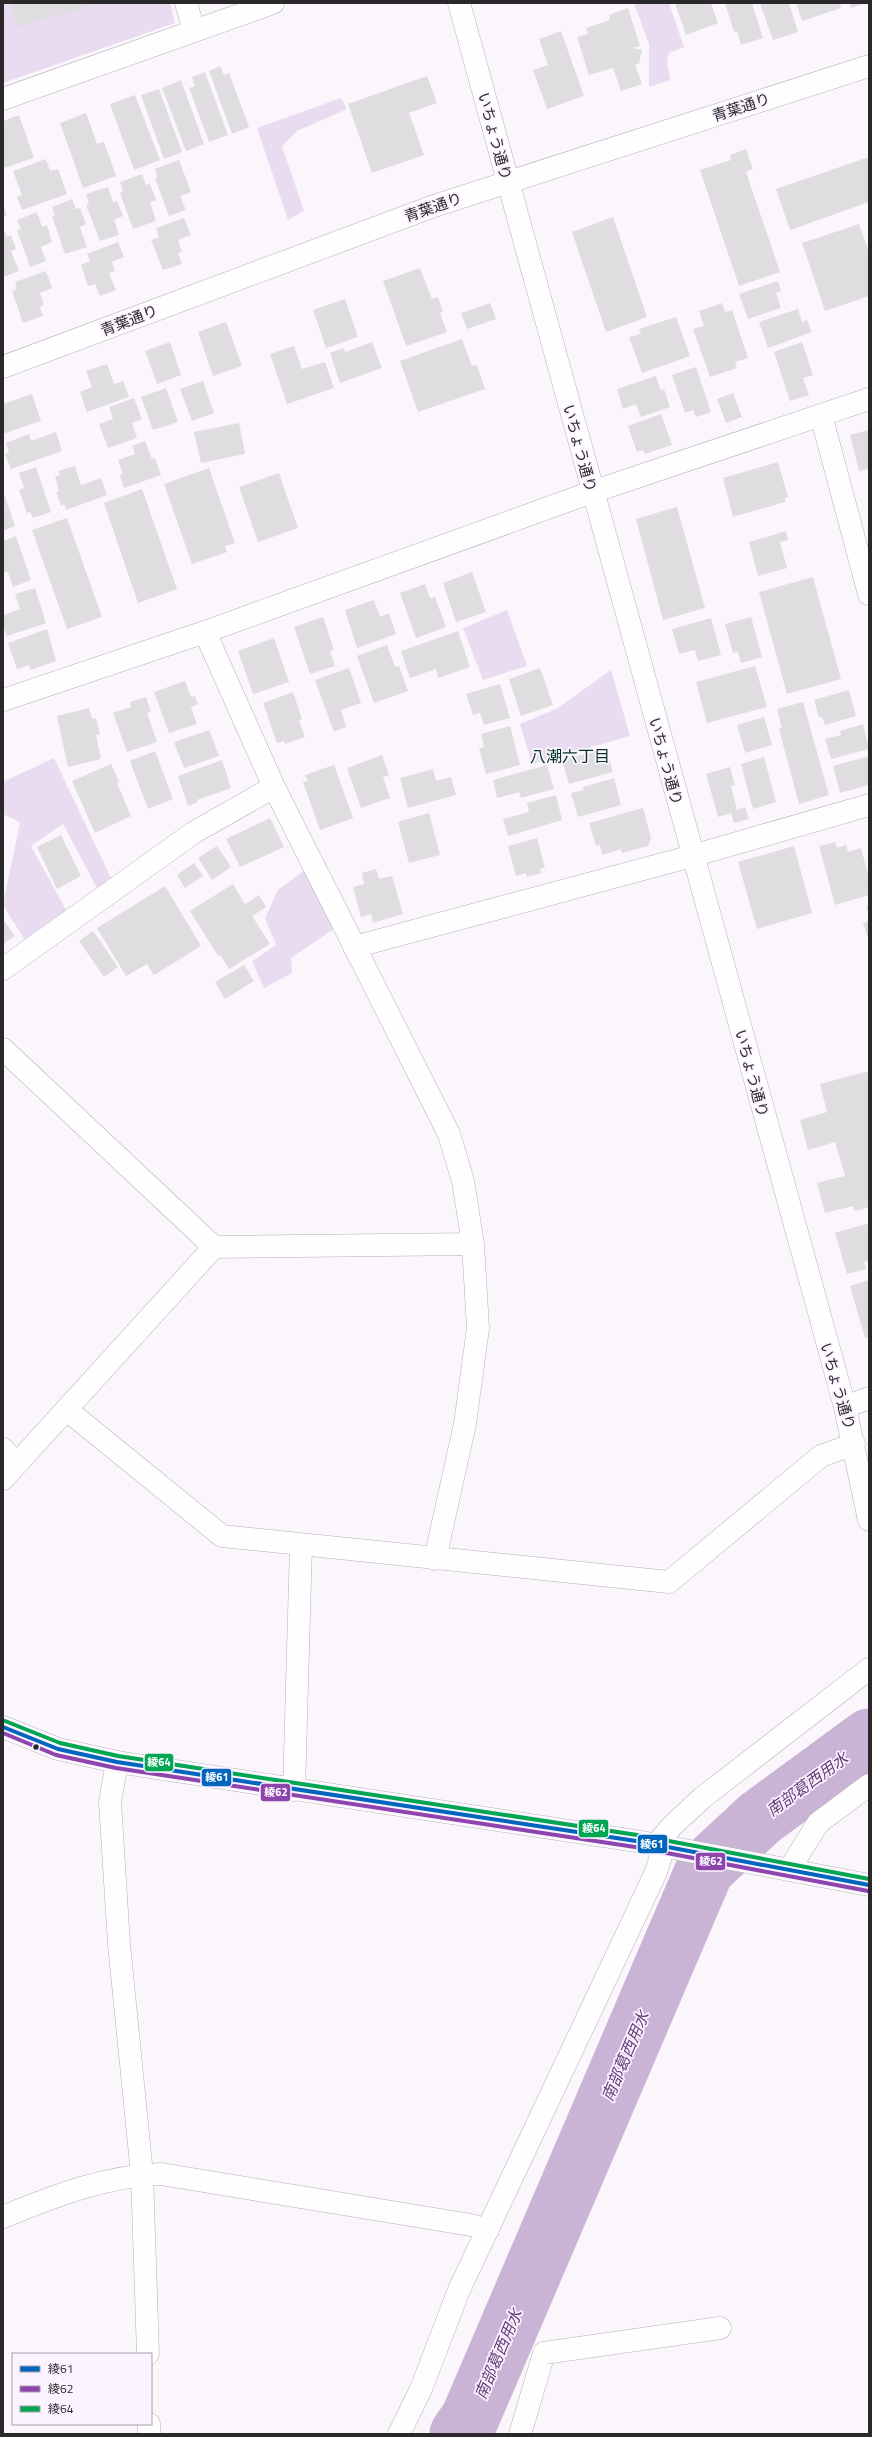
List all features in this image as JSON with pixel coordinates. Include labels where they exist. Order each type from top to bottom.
[{"type":"street","points":[[186,3],[194,31]]},
{"type":"street","points":[[3,99],[273,3]]},
{"type":"street","name":"いちょう通り","points":[[459,3],[692,856],[845,1407],[869,1520]]},
{"type":"street","name":"青葉通り","points":[[3,367],[434,206],[869,66]]},
{"type":"street","points":[[3,700],[205,632],[592,492],[869,399]]},
{"type":"street","points":[[821,415],[869,594]]},
{"type":"street","points":[[205,632],[274,787],[449,1134],[463,1180],[473,1244],[478,1328],[465,1424],[435,1559]]},
{"type":"street","points":[[3,969],[193,833],[274,787]]},
{"type":"street","points":[[354,947],[692,856],[869,805]]},
{"type":"street","points":[[3,1049],[214,1247],[473,1244]]},
{"type":"street","points":[[7,1464],[67,1410],[214,1247]]},
{"type":"street","points":[[845,1407],[869,1398]]},
{"type":"street","points":[[67,1410],[222,1536],[669,1582],[821,1456],[854,1444]]},
{"type":"street","points":[[294,1790],[301,1545]]},
{"type":"street","points":[[399,2434],[421,2389],[459,2290],[656,1872],[667,1847],[672,1826],[702,1798],[869,1669]]},
{"type":"street","points":[[3,1727],[58,1749],[117,1762],[667,1847],[869,1885]]},
{"type":"street","points":[[117,1762],[110,1802],[118,1928],[142,2174],[148,2353]]},
{"type":"street","points":[[789,1870],[818,1823],[869,1786]]},
{"type":"street","points":[[3,2217],[57,2195],[121,2177],[142,2174],[161,2174],[471,2224],[488,2230]]},
{"type":"street","points":[[520,2434],[544,2353],[720,2328]]},
{"type":"shaded area","points":[[3,3],[170,3],[175,23],[3,83]]},
{"type":"shaded area","points":[[634,3],[669,3],[684,47],[669,53],[667,61],[670,80],[649,87],[649,44]]},
{"type":"shaded area","points":[[341,98],[347,109],[297,131],[282,146],[304,211],[288,220],[257,128]]},
{"type":"shaded area","points":[[507,610],[527,666],[483,680],[463,628]]},
{"type":"shaded area","points":[[611,670],[630,736],[532,764],[520,724],[558,708]]},
{"type":"shaded area","points":[[54,758],[111,878],[97,888],[63,824],[31,846],[66,910],[24,939],[3,905],[20,822],[3,814],[3,782]]},
{"type":"shaded area","points":[[305,870],[334,929],[291,958],[292,973],[264,988],[252,961],[276,945],[265,918],[278,890]]},
{"type":"building","points":[[10,3],[101,3],[17,27]]},
{"type":"building","points":[[675,3],[711,3],[718,23],[686,35]]},
{"type":"building","points":[[725,3],[752,3],[763,38],[741,45],[737,31],[734,32]]},
{"type":"building","points":[[760,3],[789,3],[798,32],[773,40]]},
{"type":"building","points":[[796,3],[840,3],[841,8],[802,21]]},
{"type":"building","points":[[850,3],[866,3],[851,8]]},
{"type":"building","points":[[628,8],[640,46],[633,48],[642,50],[639,64],[635,64],[642,84],[621,91],[613,68],[589,75],[577,37],[588,34],[586,28],[610,20],[609,15]]},
{"type":"building","points":[[561,31],[584,96],[547,109],[533,70],[548,65],[539,39]]},
{"type":"building","points":[[220,66],[224,75],[229,73],[249,127],[232,134],[209,71]]},
{"type":"building","points":[[205,72],[228,135],[209,142],[189,88],[195,86],[192,77]]},
{"type":"building","points":[[427,76],[437,103],[409,113],[424,155],[372,173],[348,104]]},
{"type":"building","points":[[181,80],[204,144],[186,151],[162,88]]},
{"type":"building","points":[[159,89],[182,152],[164,159],[141,95]]},
{"type":"building","points":[[135,95],[160,160],[134,170],[110,104]]},
{"type":"building","points":[[86,113],[97,144],[104,142],[116,176],[83,188],[60,123]]},
{"type":"building","points":[[19,115],[34,158],[4,168],[3,121]]},
{"type":"building","points":[[746,149],[753,169],[746,172],[780,272],[739,286],[700,170],[731,160],[730,155]]},
{"type":"building","points":[[869,157],[869,202],[790,230],[776,189]]},
{"type":"building","points":[[46,159],[50,171],[58,169],[67,194],[22,210],[17,197],[22,195],[13,171]]},
{"type":"building","points":[[179,160],[191,192],[180,196],[186,210],[169,216],[155,178],[157,177],[155,169]]},
{"type":"building","points":[[142,174],[146,185],[150,184],[156,200],[150,202],[156,221],[133,229],[120,193],[123,191],[120,182]]},
{"type":"building","points":[[108,187],[113,202],[117,201],[123,216],[114,220],[119,235],[100,241],[86,205],[89,204],[86,194]]},
{"type":"building","points":[[72,199],[76,209],[80,208],[86,224],[80,227],[87,247],[65,254],[52,216],[55,215],[52,207]]},
{"type":"building","points":[[3,204],[7,216],[3,217]]},
{"type":"building","points":[[37,212],[42,227],[47,225],[52,242],[41,247],[46,261],[30,267],[17,230],[21,229],[17,220]]},
{"type":"building","points":[[613,217],[647,317],[606,332],[572,232]]},
{"type":"building","points":[[184,218],[191,235],[178,240],[182,252],[178,253],[182,264],[163,270],[151,240],[159,237],[156,228]]},
{"type":"building","points":[[859,224],[869,252],[869,296],[825,311],[802,243]]},
{"type":"building","points":[[3,227],[7,237],[11,235],[16,249],[11,251],[19,271],[3,277]]},
{"type":"building","points":[[118,242],[124,257],[112,262],[115,271],[109,273],[116,290],[100,296],[95,284],[88,286],[81,265],[90,261],[87,254]]},
{"type":"building","points":[[420,268],[432,299],[438,297],[443,312],[440,313],[447,332],[406,346],[383,281]]},
{"type":"building","points":[[46,271],[52,288],[40,293],[44,305],[40,307],[43,316],[23,323],[12,291],[17,289],[15,282]]},
{"type":"building","points":[[778,281],[781,291],[776,293],[781,308],[748,319],[739,294]]},
{"type":"building","points":[[345,299],[358,337],[326,348],[313,310]]},
{"type":"building","points":[[490,303],[496,319],[467,329],[461,313]]},
{"type":"building","points":[[722,303],[725,312],[732,310],[748,358],[735,362],[737,368],[710,377],[693,329],[704,326],[699,311]]},
{"type":"building","points":[[798,309],[802,322],[807,320],[812,332],[768,348],[759,322]]},
{"type":"building","points":[[676,317],[690,356],[642,373],[629,337],[641,334],[639,329]]},
{"type":"building","points":[[226,322],[242,366],[213,376],[198,332]]},
{"type":"building","points":[[462,339],[472,366],[477,365],[485,389],[418,412],[400,361]]},
{"type":"building","points":[[170,342],[181,375],[157,384],[145,351]]},
{"type":"building","points":[[372,342],[382,368],[340,383],[330,353],[344,348],[345,352]]},
{"type":"building","points":[[802,342],[813,375],[803,378],[809,395],[790,401],[774,352]]},
{"type":"building","points":[[294,346],[302,369],[325,362],[334,388],[287,404],[270,354]]},
{"type":"building","points":[[107,364],[114,384],[123,381],[129,397],[87,412],[80,392],[92,387],[86,371]]},
{"type":"building","points":[[696,367],[711,412],[696,417],[693,410],[685,413],[672,375]]},
{"type":"building","points":[[656,376],[661,391],[664,389],[670,407],[641,417],[636,404],[623,409],[617,389]]},
{"type":"building","points":[[203,381],[214,413],[192,421],[180,389]]},
{"type":"building","points":[[166,388],[178,422],[153,430],[141,397]]},
{"type":"building","points":[[733,393],[742,417],[726,423],[717,399]]},
{"type":"building","points":[[32,394],[41,421],[3,434],[3,404]]},
{"type":"building","points":[[134,398],[142,419],[132,423],[137,438],[108,448],[99,424],[113,419],[109,407]]},
{"type":"building","points":[[661,414],[672,445],[645,454],[643,450],[637,452],[628,426]]},
{"type":"building","points":[[239,423],[245,454],[201,463],[194,432]]},
{"type":"building","points":[[869,430],[869,469],[859,471],[850,435]]},
{"type":"building","points":[[56,432],[62,451],[11,469],[5,454],[9,452],[6,443],[29,434],[31,441]]},
{"type":"building","points":[[145,441],[152,459],[155,458],[161,475],[124,488],[120,475],[123,474],[118,460],[135,454],[132,446]]},
{"type":"building","points":[[778,462],[788,497],[785,498],[785,502],[733,517],[723,478]]},
{"type":"building","points":[[75,466],[81,485],[101,478],[107,495],[66,510],[64,504],[61,506],[56,492],[59,491],[55,476],[60,475],[58,471]]},
{"type":"building","points":[[36,467],[51,512],[33,518],[30,512],[27,513],[19,490],[24,488],[19,473]]},
{"type":"building","points":[[209,468],[235,543],[225,546],[227,552],[192,564],[164,484]]},
{"type":"building","points":[[279,473],[298,528],[258,542],[239,487]]},
{"type":"building","points":[[142,489],[177,589],[138,603],[104,503]]},
{"type":"building","points":[[5,496],[15,526],[3,531],[3,497]]},
{"type":"building","points":[[677,507],[705,608],[663,620],[636,519]]},
{"type":"building","points":[[67,518],[102,617],[67,629],[32,530]]},
{"type":"building","points":[[786,531],[788,540],[780,542],[787,568],[758,576],[749,542]]},
{"type":"building","points":[[16,536],[31,580],[13,587],[8,572],[3,573],[3,541]]},
{"type":"building","points":[[472,572],[486,612],[456,622],[443,583]]},
{"type":"building","points":[[813,577],[841,679],[787,694],[759,592]]},
{"type":"building","points":[[425,584],[430,598],[435,597],[446,627],[416,638],[400,593]]},
{"type":"building","points":[[35,588],[46,623],[7,636],[3,626],[3,615],[20,609],[15,594]]},
{"type":"building","points":[[374,600],[380,617],[389,613],[396,634],[357,648],[345,610]]},
{"type":"building","points":[[323,617],[334,650],[330,651],[335,666],[310,674],[294,627]]},
{"type":"building","points":[[751,617],[762,657],[741,663],[738,652],[733,653],[725,624]]},
{"type":"building","points":[[711,618],[721,655],[698,661],[695,650],[679,654],[672,629]]},
{"type":"building","points":[[47,629],[56,661],[31,670],[29,665],[17,669],[8,643]]},
{"type":"building","points":[[458,631],[470,667],[438,678],[436,669],[410,678],[401,651]]},
{"type":"building","points":[[274,638],[289,682],[253,694],[238,651]]},
{"type":"building","points":[[387,645],[395,667],[399,666],[408,691],[374,703],[357,656]]},
{"type":"building","points":[[755,666],[767,707],[707,723],[696,682]]},
{"type":"building","points":[[349,668],[361,703],[341,710],[346,727],[334,732],[315,680]]},
{"type":"building","points":[[540,668],[553,705],[521,716],[509,679]]},
{"type":"building","points":[[185,681],[191,697],[195,696],[198,704],[191,707],[197,724],[169,733],[154,692]]},
{"type":"building","points":[[500,684],[510,718],[484,725],[480,713],[473,715],[466,694]]},
{"type":"building","points":[[849,690],[856,716],[825,725],[822,717],[819,717],[814,700]]},
{"type":"building","points":[[293,692],[302,719],[299,720],[305,737],[285,744],[284,741],[277,743],[263,703]]},
{"type":"building","points":[[146,697],[151,712],[147,713],[157,742],[127,752],[113,713],[131,707],[130,702]]},
{"type":"building","points":[[803,702],[829,795],[799,804],[779,729],[782,728],[777,709]]},
{"type":"building","points":[[89,708],[92,719],[96,718],[100,734],[96,735],[101,759],[68,767],[57,716]]},
{"type":"building","points":[[764,717],[772,745],[745,753],[737,725]]},
{"type":"building","points":[[863,724],[869,749],[831,759],[825,739],[841,735],[840,731]]},
{"type":"building","points":[[510,726],[520,765],[486,774],[479,748],[484,747],[481,734]]},
{"type":"building","points":[[209,730],[219,756],[184,768],[174,742]]},
{"type":"building","points":[[606,748],[613,772],[569,784],[562,760]]},
{"type":"building","points":[[155,751],[173,799],[148,809],[130,761]]},
{"type":"building","points":[[382,755],[389,775],[383,777],[390,798],[361,808],[347,768]]},
{"type":"building","points":[[869,756],[869,785],[840,793],[833,766]]},
{"type":"building","points":[[764,757],[776,802],[753,809],[741,764]]},
{"type":"building","points":[[222,760],[231,788],[197,800],[198,802],[188,806],[178,776]]},
{"type":"building","points":[[111,764],[119,782],[117,783],[131,816],[95,833],[72,781]]},
{"type":"building","points":[[334,765],[353,818],[320,830],[303,782],[308,781],[305,775]]},
{"type":"building","points":[[547,765],[554,789],[521,798],[519,792],[497,798],[493,780]]},
{"type":"building","points":[[730,767],[735,785],[731,786],[737,810],[745,807],[749,819],[734,823],[731,813],[718,817],[706,774]]},
{"type":"building","points":[[433,769],[436,781],[451,777],[456,795],[408,808],[400,778]]},
{"type":"building","points":[[614,778],[621,805],[578,817],[571,793],[584,790],[583,787]]},
{"type":"building","points":[[556,795],[562,820],[508,836],[503,819],[529,812],[527,803]]},
{"type":"building","points":[[643,808],[651,838],[648,846],[622,853],[621,849],[602,855],[600,845],[596,846],[589,823]]},
{"type":"building","points":[[429,813],[440,855],[409,863],[398,822]]},
{"type":"building","points":[[270,818],[284,847],[240,867],[226,839]]},
{"type":"building","points":[[61,835],[81,876],[57,889],[37,847]]},
{"type":"building","points":[[537,838],[545,868],[540,869],[541,873],[527,877],[526,873],[516,876],[508,846]]},
{"type":"building","points":[[835,842],[837,848],[846,845],[848,852],[861,848],[869,878],[869,895],[835,905],[819,846]]},
{"type":"building","points":[[217,846],[231,867],[212,880],[198,858]]},
{"type":"building","points":[[794,846],[812,913],[757,929],[738,862]]},
{"type":"building","points":[[194,863],[203,876],[185,888],[177,875]]},
{"type":"building","points":[[376,869],[379,879],[392,876],[403,914],[373,923],[371,914],[361,917],[353,887],[364,884],[362,873]]},
{"type":"building","points":[[233,884],[245,904],[259,895],[266,907],[252,916],[270,944],[229,969],[220,955],[218,956],[190,911]]},
{"type":"building","points":[[165,886],[201,946],[154,975],[147,964],[126,976],[97,928]]},
{"type":"building","points":[[869,905],[869,916],[866,906]]},
{"type":"building","points":[[3,919],[15,936],[3,944]]},
{"type":"building","points":[[869,921],[869,941],[863,923]]},
{"type":"building","points":[[93,931],[118,967],[104,977],[79,941]]},
{"type":"building","points":[[244,965],[254,981],[225,999],[215,982]]},
{"type":"building","points":[[869,1071],[869,1207],[855,1211],[853,1206],[825,1213],[817,1183],[845,1176],[835,1142],[808,1150],[800,1120],[827,1112],[820,1084]]},
{"type":"building","points":[[869,1223],[869,1261],[864,1262],[866,1269],[847,1274],[835,1233]]},
{"type":"building","points":[[869,1280],[869,1337],[865,1338],[850,1286]]},
{"type":"waterway","name":"南部葛西用水","points":[[459,2434],[470,2418],[705,1869],[760,1818],[869,1738]]},
{"type":"transit line","name":"綾64","points":[[5,1721],[60,1743],[118,1756],[637,1835],[869,1879]]},
{"type":"transit line","name":"綾61","points":[[3,1727],[58,1749],[117,1762],[636,1841],[869,1885]]},
{"type":"transit line","name":"綾62","points":[[3,1733],[56,1755],[116,1768],[635,1847],[868,1891]]},
{"type":"district","name":"八潮六丁目","points":[[570,756]]}]
